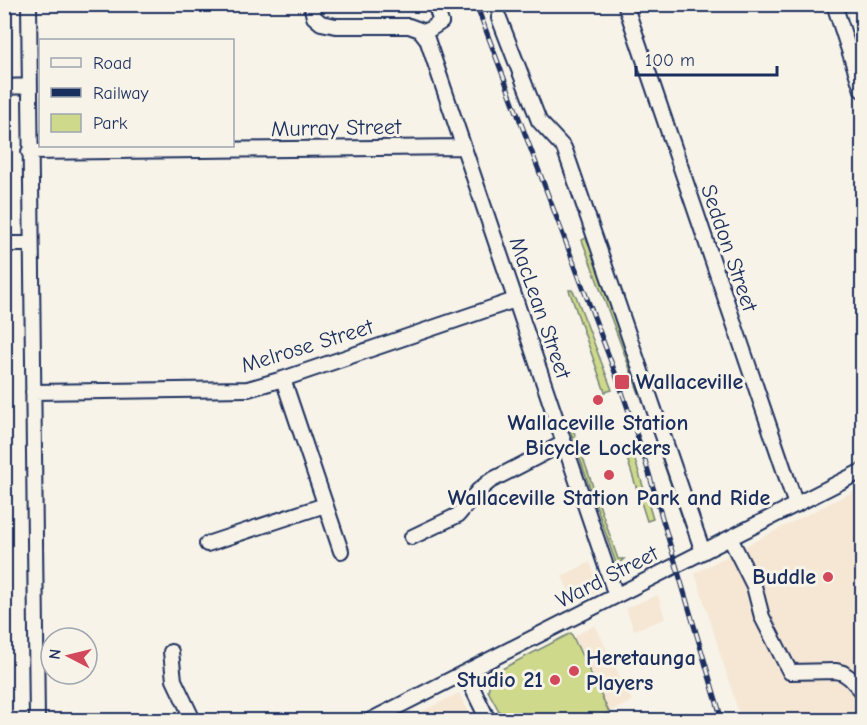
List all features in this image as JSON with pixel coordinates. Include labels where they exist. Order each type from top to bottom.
[{"type":"street","points":[[29,4],[37,720]]},
{"type":"street","points":[[311,4],[312,12],[317,20],[336,26],[409,26],[424,33],[441,22],[435,4]]},
{"type":"street","name":"Seddon Street","points":[[625,4],[796,505]]},
{"type":"street","points":[[834,4],[862,90]]},
{"type":"street","points":[[499,18],[538,121],[566,153],[703,552]]},
{"type":"street","name":"MacLean Street","points":[[424,33],[616,596]]},
{"type":"street","points":[[4,87],[30,86]]},
{"type":"street","name":"Murray Street","points":[[29,152],[463,147]]},
{"type":"street","points":[[4,244],[31,244]]},
{"type":"street","name":"Melrose Street","points":[[33,392],[248,389],[284,379],[515,300]]},
{"type":"street","points":[[284,379],[340,550]]},
{"type":"street","points":[[412,537],[458,515],[478,491],[490,482],[564,443]]},
{"type":"street","name":"Ward Street","points":[[371,720],[862,471]]},
{"type":"street","points":[[207,544],[325,505]]},
{"type":"street","points":[[730,538],[754,586],[760,622],[785,674],[836,671],[843,673],[862,691]]},
{"type":"street","points":[[171,652],[174,680],[193,720]]},
{"type":"street","points":[[465,673],[488,720]]},
{"type":"shaded area","points":[[862,487],[862,720],[741,720],[695,573],[727,556],[750,565],[743,547]]},
{"type":"shaded area","points":[[590,562],[600,590],[574,603],[562,576]]},
{"type":"shaded area","points":[[658,595],[665,619],[634,630],[626,608]]},
{"type":"shaded area","points":[[595,625],[632,701],[609,712],[573,637]]},
{"type":"shaded area","points":[[459,693],[473,720],[404,720]]},
{"type":"green space","points":[[573,178],[695,536],[691,538],[656,442],[660,440],[644,394],[640,396],[582,240],[588,237],[569,179]]},
{"type":"green space","points":[[569,290],[572,290],[576,296],[612,390],[605,392]]},
{"type":"green space","points":[[572,426],[618,559],[624,559],[618,564],[621,569],[625,567],[628,574],[621,576],[619,572],[569,427]]},
{"type":"green space","points":[[632,450],[653,519],[647,521],[626,455]]},
{"type":"green space","points":[[571,633],[609,712],[593,720],[504,720],[488,691],[491,678],[496,672]]},
{"type":"railway","points":[[476,4],[619,383],[642,450],[722,720]]},
{"type":"place","name":"Wallaceville","points":[[622,382]]},
{"type":"place","name":"Wallaceville Station Bicycle Lockers","points":[[598,400]]},
{"type":"place","name":"Wallaceville Station Park and Ride","points":[[609,475]]},
{"type":"place","name":"Buddle","points":[[828,577]]},
{"type":"place","name":"Heretaunga Players","points":[[574,671]]},
{"type":"place","name":"Studio 21","points":[[555,680]]}]
